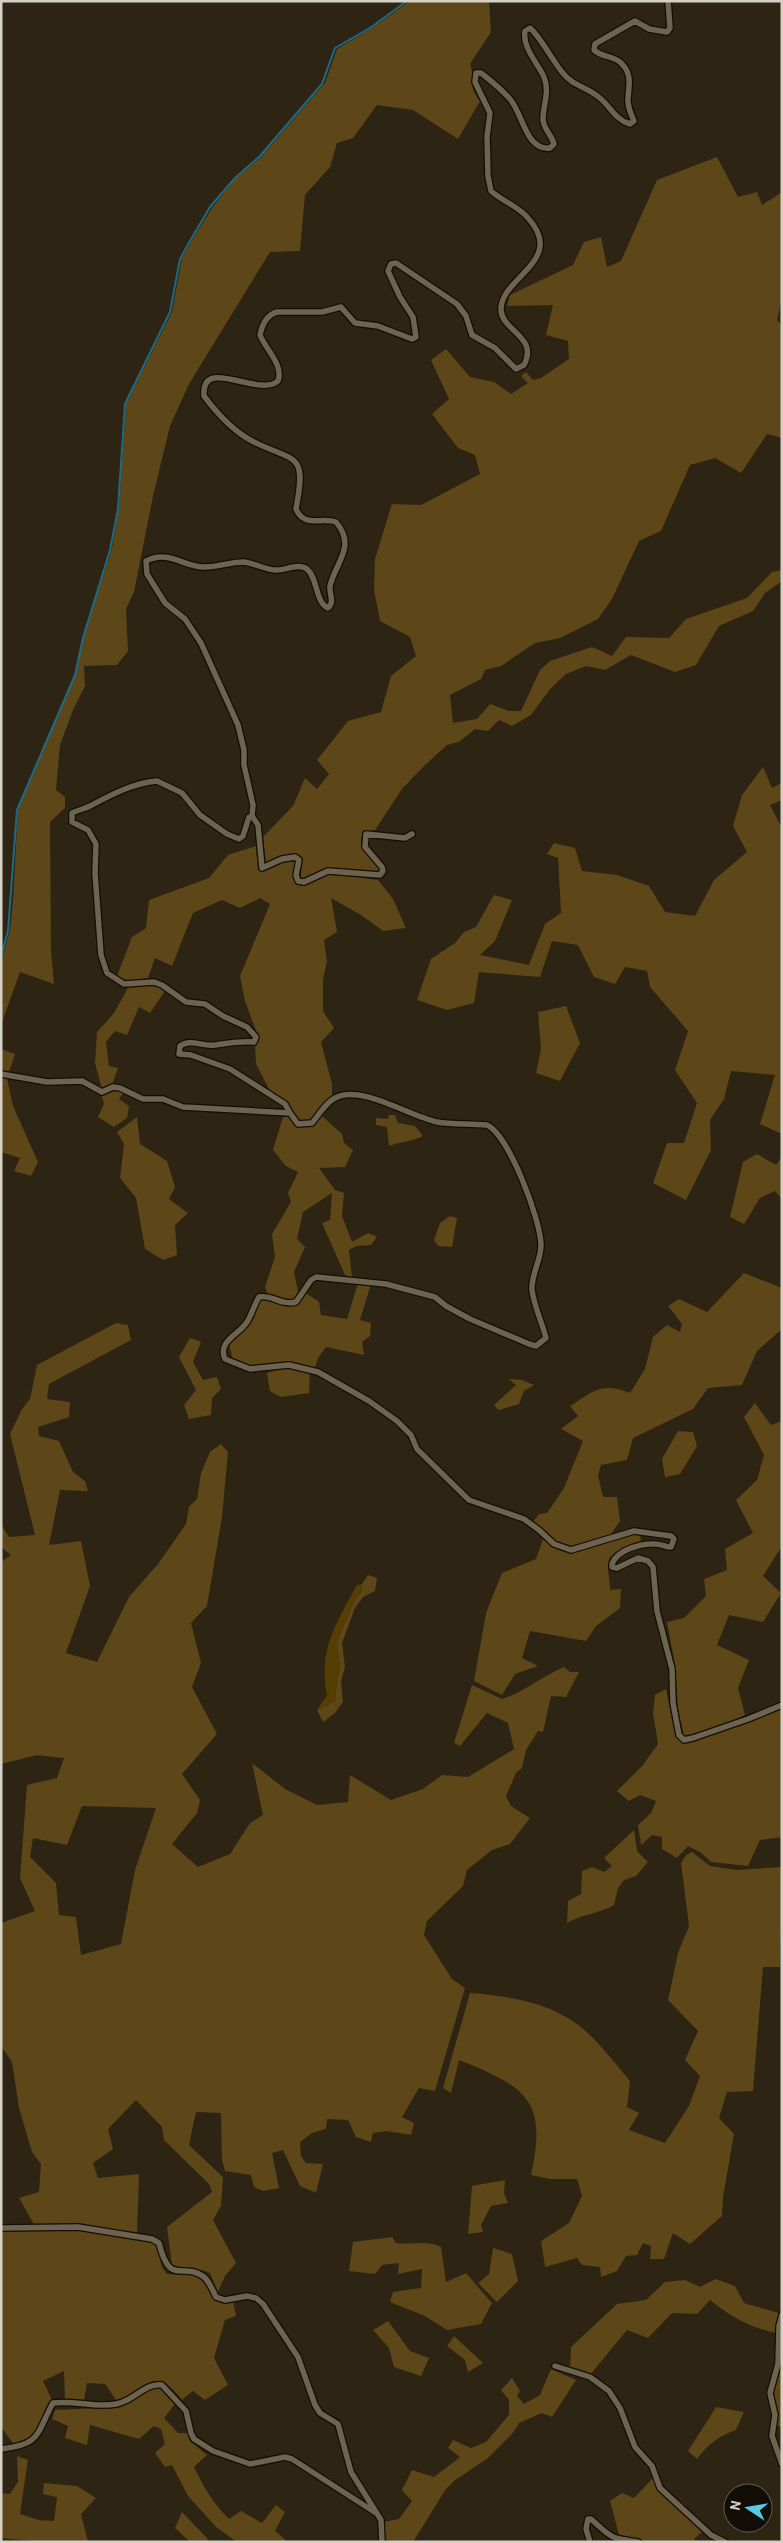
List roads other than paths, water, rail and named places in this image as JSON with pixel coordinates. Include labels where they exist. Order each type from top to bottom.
[{"type":"street","points":[[412,834],[406,838],[366,834],[364,847],[382,868],[383,871],[380,875],[328,871],[304,882],[298,881],[296,875],[298,860],[295,857],[282,858],[262,868],[258,825],[252,816],[253,805],[238,725],[202,643],[185,619],[165,603],[144,566],[146,561],[152,558],[177,558],[204,568],[241,562],[275,570],[302,567],[308,570],[322,604],[328,608],[332,602],[330,585],[339,568],[345,545],[344,535],[336,522],[304,520],[298,514],[296,509],[300,472],[293,459],[243,435],[214,409],[204,396],[204,385],[208,380],[216,377],[267,387],[278,382],[280,375],[278,366],[260,335],[266,320],[272,313],[322,312],[341,306],[355,323],[378,326],[412,339],[416,337],[413,317],[400,297],[388,271],[391,264],[396,263],[457,304],[466,316],[472,335],[496,348],[516,369],[524,365],[528,351],[524,342],[503,318],[501,310],[502,303],[515,283],[532,266],[537,257],[539,244],[535,228],[528,218],[496,196],[489,184],[487,137],[490,113],[475,82],[476,73],[481,73],[509,98],[520,113],[533,142],[544,149],[550,148],[554,144],[553,139],[543,120],[547,88],[545,78],[530,54],[524,36],[530,28],[535,32],[572,84],[597,95],[614,115],[630,124],[634,121],[628,106],[630,83],[628,74],[619,60],[594,50],[595,44],[624,25],[635,21],[649,29],[667,32],[670,28],[668,1]]},
{"type":"street","points":[[252,816],[249,817],[243,836],[239,839],[234,838],[200,815],[182,793],[157,781],[109,794],[93,804],[76,811],[71,817],[72,822],[88,830],[96,844],[95,873],[101,955],[107,973],[124,984],[154,982],[162,985],[186,1002],[206,1004],[223,1016],[248,1027],[256,1037],[254,1042],[229,1042],[215,1045],[188,1042],[180,1046],[179,1054],[191,1055],[230,1070],[285,1104],[298,1124],[312,1123],[335,1098],[356,1094],[367,1096],[408,1114],[437,1122],[487,1125],[494,1128],[504,1141],[525,1187],[541,1242],[540,1253],[532,1280],[533,1292],[546,1338],[536,1346],[529,1344],[470,1319],[446,1306],[435,1297],[422,1293],[386,1284],[316,1277],[311,1280],[296,1302],[288,1304],[264,1296],[258,1297],[247,1321],[223,1346],[222,1352],[225,1359],[250,1369],[290,1365],[318,1372],[369,1401],[397,1421],[411,1435],[417,1449],[469,1500],[524,1519],[561,1548],[571,1550],[640,1530],[671,1536],[674,1539],[671,1547],[657,1543],[641,1545],[616,1557],[612,1567],[617,1568],[638,1558],[653,1566],[657,1611],[672,1668],[673,1704],[680,1735],[684,1740],[692,1738],[782,1705]]},
{"type":"street","points":[[1,1074],[47,1082],[82,1081],[102,1092],[113,1087],[120,1088],[143,1099],[163,1099],[183,1107],[290,1113]]},
{"type":"street","points":[[1,2228],[78,2227],[152,2239],[160,2243],[167,2265],[175,2271],[196,2273],[205,2277],[216,2297],[225,2300],[247,2296],[256,2298],[293,2347],[320,2413],[338,2424],[351,2472],[381,2520],[382,2542]]},
{"type":"street","points":[[782,2315],[779,2326],[778,2364],[770,2393],[775,2415],[772,2436],[782,2464]]},
{"type":"street","points":[[556,2366],[590,2377],[603,2385],[620,2408],[635,2447],[652,2466],[660,2488],[711,2536],[725,2542]]},
{"type":"street","points":[[1,2449],[31,2441],[40,2434],[53,2403],[114,2405],[125,2402],[152,2384],[162,2385],[186,2412],[190,2433],[203,2445],[223,2455],[250,2464],[285,2457],[292,2459],[378,2514]]},
{"type":"street","points":[[590,2542],[586,2529],[588,2519],[591,2519],[608,2536],[618,2540],[638,2542]]},
{"type":"waterway","points":[[1,957],[8,931],[17,810],[75,675],[83,638],[110,550],[118,509],[125,404],[170,312],[180,259],[210,207],[235,178],[260,156],[322,84],[335,48],[370,28],[407,1]]}]
